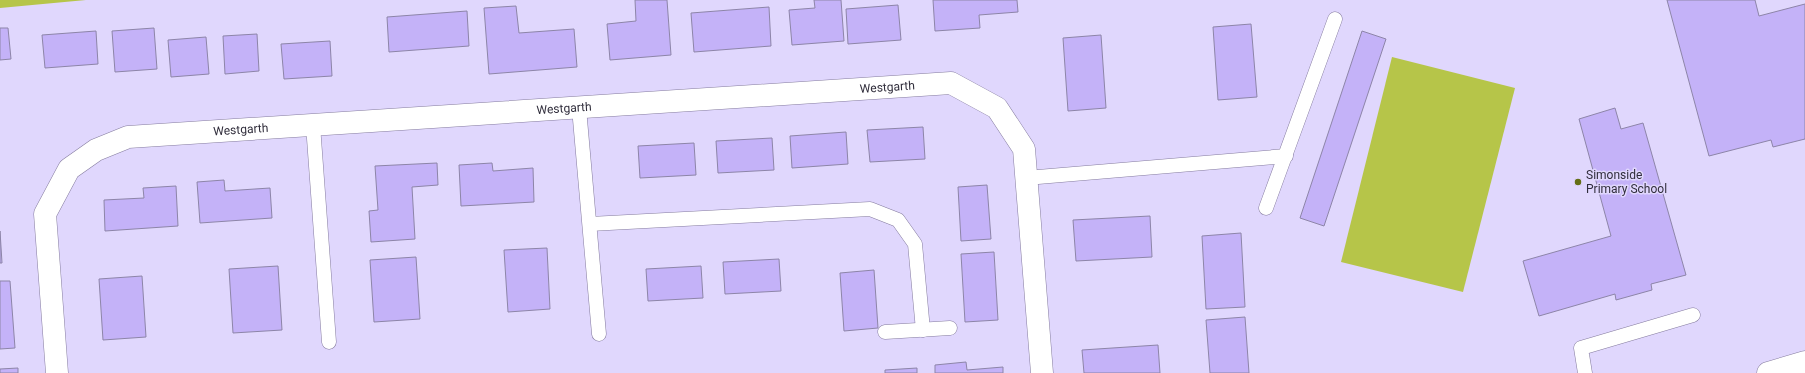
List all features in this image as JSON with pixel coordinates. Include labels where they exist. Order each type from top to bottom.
[{"type":"street","name":"Westgarth","points":[[57,373],[45,214],[70,169],[96,150],[128,137],[951,83],[997,108],[1024,148],[1042,373]]},
{"type":"street","points":[[1768,373],[1805,362]]},
{"type":"lane","points":[[1266,208],[1335,19]]},
{"type":"lane","points":[[579,108],[599,334]]},
{"type":"lane","points":[[313,125],[329,342]]},
{"type":"lane","points":[[1026,178],[1286,156]]},
{"type":"lane","points":[[590,224],[870,209],[898,220],[915,244],[923,330]]},
{"type":"lane","points":[[1585,373],[1581,348],[1693,316]]},
{"type":"lane","points":[[885,332],[950,328]]},
{"type":"green space","points":[[0,0],[86,0],[0,8]]},
{"type":"green space","points":[[1392,57],[1515,88],[1463,292],[1341,262]]},
{"type":"building","points":[[635,0],[667,0],[671,55],[610,60],[607,24],[636,21]]},
{"type":"building","points":[[814,0],[841,0],[844,41],[792,45],[789,10],[815,8]]},
{"type":"building","points":[[933,0],[1017,0],[1018,12],[979,15],[980,28],[935,31]]},
{"type":"building","points":[[1667,0],[1755,0],[1759,16],[1805,4],[1805,139],[1773,147],[1771,140],[1709,156]]},
{"type":"building","points":[[898,5],[901,40],[848,44],[846,9]]},
{"type":"building","points":[[516,6],[519,33],[574,29],[577,67],[489,74],[484,8]]},
{"type":"building","points":[[769,7],[771,46],[694,52],[691,13]]},
{"type":"building","points":[[467,11],[469,46],[389,52],[387,17]]},
{"type":"building","points":[[1251,24],[1257,97],[1218,100],[1213,27]]},
{"type":"building","points":[[0,28],[8,28],[11,59],[0,60]]},
{"type":"building","points":[[154,28],[157,69],[115,72],[112,31]]},
{"type":"building","points":[[96,31],[98,64],[45,68],[42,35]]},
{"type":"building","points":[[1362,31],[1386,39],[1324,226],[1300,218]]},
{"type":"building","points":[[257,34],[259,71],[225,74],[223,36]]},
{"type":"building","points":[[1101,35],[1106,108],[1068,111],[1063,38]]},
{"type":"building","points":[[206,37],[209,74],[171,77],[168,40]]},
{"type":"building","points":[[330,41],[332,76],[284,79],[281,44]]},
{"type":"building","points":[[1615,108],[1621,129],[1643,123],[1686,275],[1651,284],[1652,290],[1616,300],[1615,294],[1539,316],[1523,261],[1611,236],[1579,119]]},
{"type":"building","points":[[923,127],[925,159],[870,162],[867,130]]},
{"type":"building","points":[[846,132],[848,164],[792,168],[790,136]]},
{"type":"building","points":[[772,138],[774,170],[718,173],[716,141]]},
{"type":"building","points":[[694,143],[696,175],[640,178],[638,146]]},
{"type":"building","points":[[437,163],[438,185],[412,187],[415,239],[371,242],[369,211],[378,210],[375,166]]},
{"type":"building","points":[[492,163],[493,171],[533,168],[534,202],[461,206],[459,165]]},
{"type":"building","points":[[224,180],[225,191],[270,188],[272,218],[200,223],[197,182]]},
{"type":"building","points":[[987,185],[991,239],[961,241],[958,187]]},
{"type":"building","points":[[176,186],[178,226],[105,231],[104,200],[144,198],[143,188]]},
{"type":"building","points":[[1150,216],[1152,257],[1076,261],[1073,220]]},
{"type":"building","points":[[0,231],[2,263],[0,263]]},
{"type":"building","points":[[1241,233],[1245,307],[1206,309],[1202,236]]},
{"type":"building","points":[[547,248],[550,309],[508,312],[504,250]]},
{"type":"building","points":[[994,252],[998,320],[965,322],[961,254]]},
{"type":"building","points":[[416,257],[420,319],[374,322],[370,260]]},
{"type":"building","points":[[779,259],[781,291],[725,294],[723,262]]},
{"type":"building","points":[[278,266],[282,330],[233,333],[229,269]]},
{"type":"building","points":[[701,266],[703,298],[648,301],[646,269]]},
{"type":"building","points":[[874,270],[878,328],[844,331],[840,273]]},
{"type":"building","points":[[142,276],[146,337],[103,340],[99,279]]},
{"type":"building","points":[[0,281],[10,281],[15,348],[0,349]]},
{"type":"building","points":[[1245,317],[1249,373],[1210,373],[1206,320]]},
{"type":"building","points":[[1158,345],[1160,373],[1084,373],[1082,350]]},
{"type":"building","points":[[966,362],[967,370],[1003,367],[1003,373],[935,373],[935,365]]},
{"type":"building","points":[[18,368],[18,373],[0,373],[0,369]]},
{"type":"building","points":[[917,368],[917,373],[885,373],[885,370]]},
{"type":"place","name":"Simonside Primary School","points":[[1578,182]]}]
